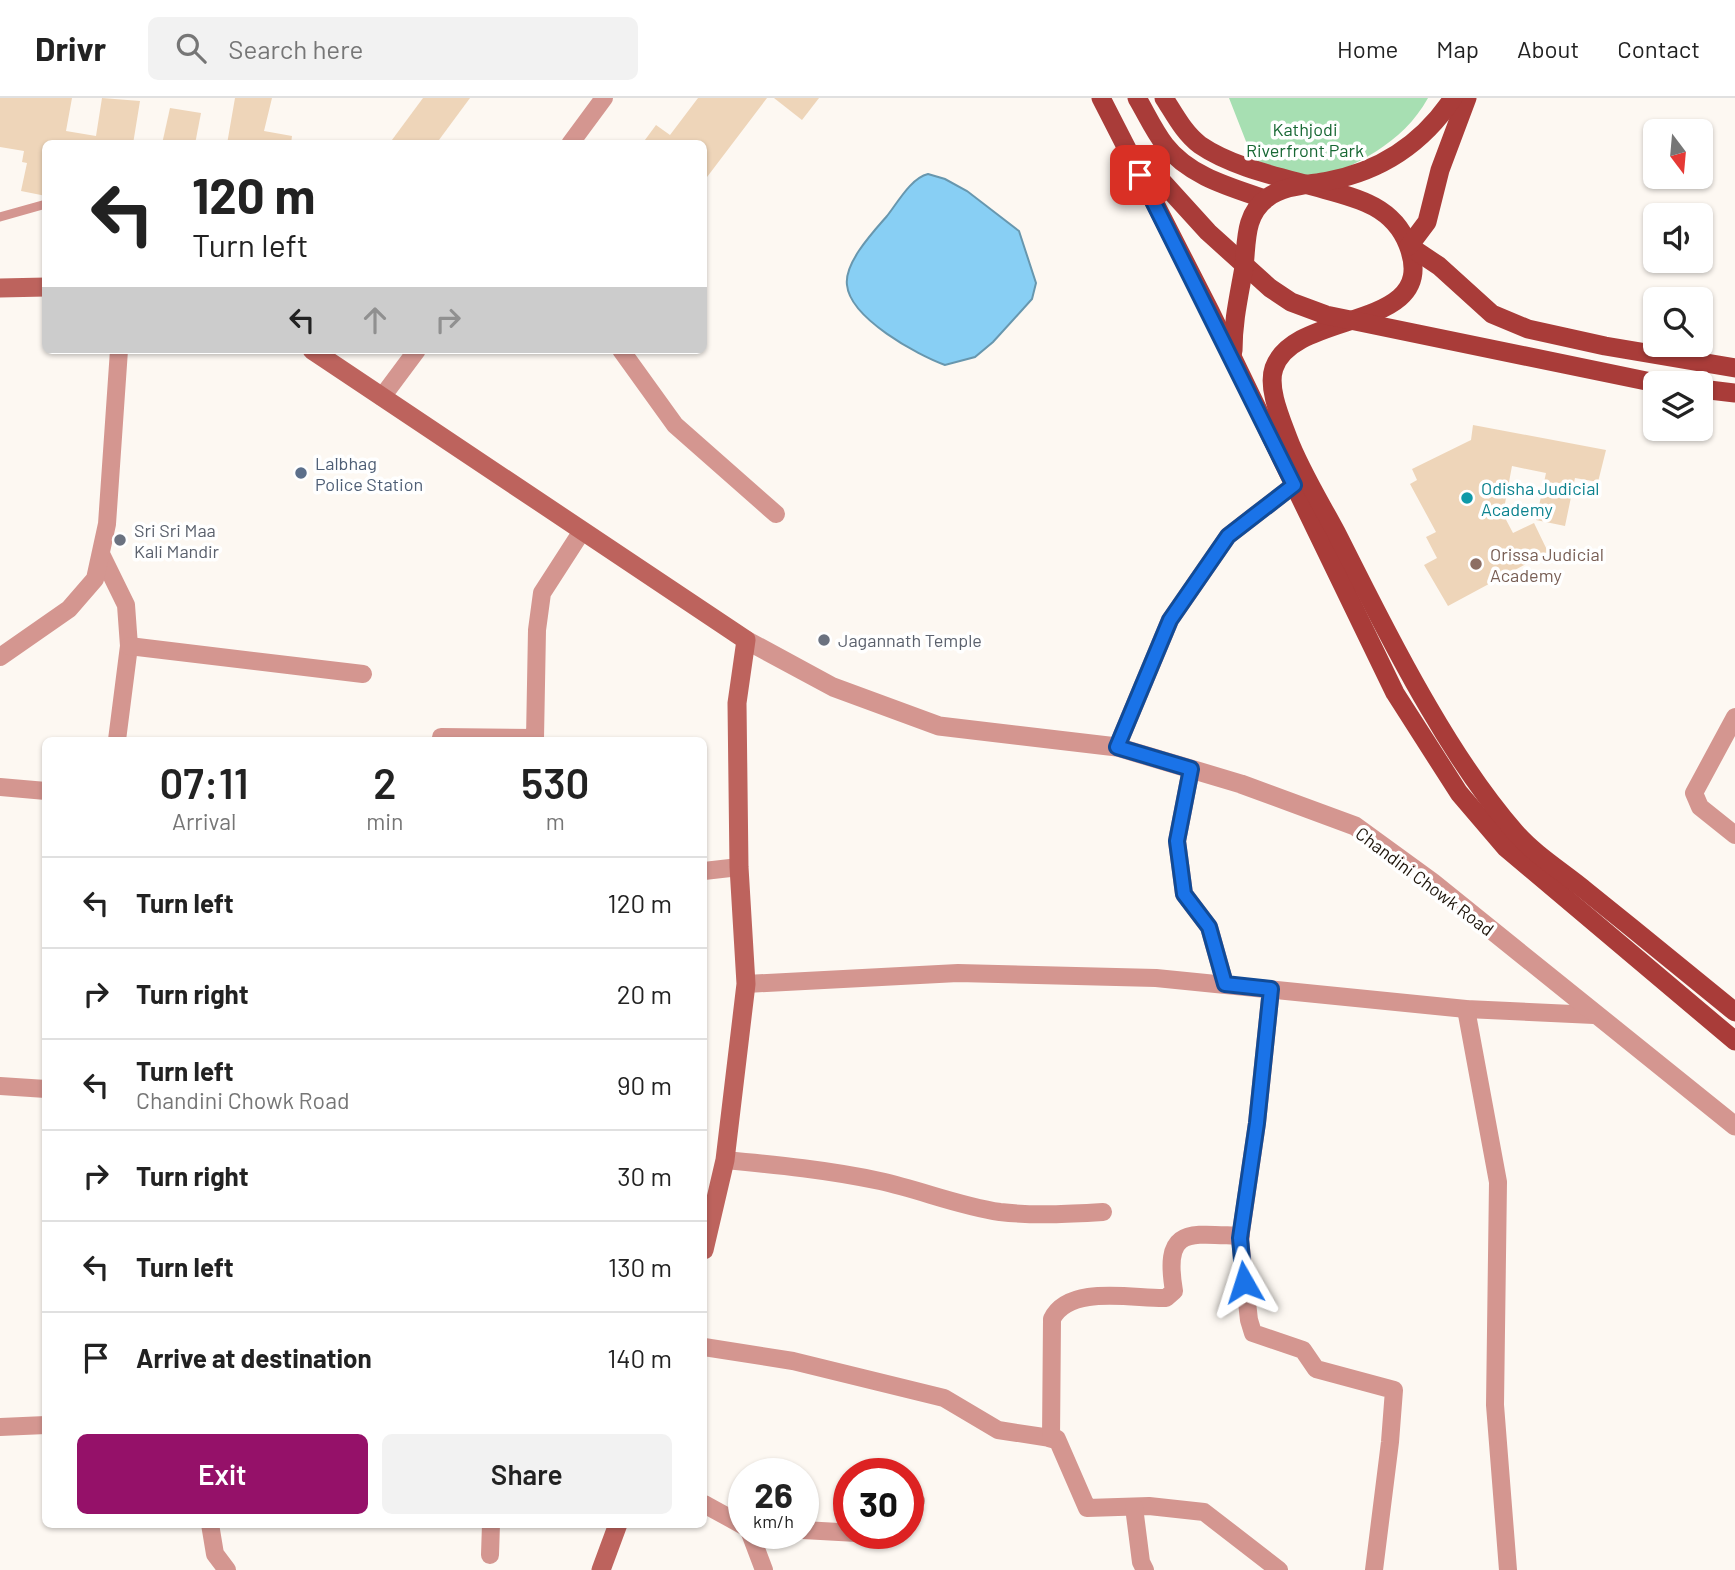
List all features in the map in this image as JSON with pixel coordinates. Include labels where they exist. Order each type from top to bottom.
[{"type":"main road","points":[[1101,98],[1233,359],[1395,693],[1459,793],[1506,848],[1735,1041]]},
{"type":"main road","points":[[1137,98],[1165,146],[1188,167],[1223,184],[1265,199]]},
{"type":"main road","points":[[1164,98],[1182,128],[1200,144],[1222,157],[1308,185],[1343,192],[1365,201],[1392,220],[1409,246],[1440,266],[1492,314],[1528,329],[1605,346],[1735,368]]},
{"type":"main road","points":[[1233,359],[1233,321],[1244,264],[1246,230],[1265,199],[1282,189],[1353,177],[1410,147],[1436,124],[1453,98]]},
{"type":"main road","points":[[1466,98],[1440,170],[1427,222],[1409,246],[1412,265],[1409,286],[1394,302],[1377,314],[1310,334],[1289,347],[1274,367],[1272,382],[1289,441],[1428,706],[1472,777],[1517,835],[1735,1012]]},
{"type":"main road","points":[[1117,130],[1189,212],[1270,288],[1291,302],[1326,315],[1643,380]]},
{"type":"main road","points":[[0,288],[42,287]]},
{"type":"main road","points":[[318,354],[746,640],[737,703],[739,867],[746,984],[726,1160],[707,1238]]},
{"type":"main road","points":[[1713,391],[1735,394]]},
{"type":"main road","points":[[601,1570],[617,1528]]},
{"type":"street","points":[[573,140],[604,98]]},
{"type":"street","points":[[0,657],[69,609],[95,579],[107,524],[119,354]]},
{"type":"street","points":[[382,397],[414,354]]},
{"type":"street","points":[[624,354],[675,425],[776,513]]},
{"type":"street","points":[[1117,747],[1170,620],[1228,536],[1294,485]]},
{"type":"street","points":[[535,737],[537,630],[542,593],[582,531]]},
{"type":"street","points":[[102,554],[126,605],[129,646],[117,737]]},
{"type":"street","name":"Chandini Chowk Road","points":[[746,640],[832,687],[939,726],[1117,747],[1241,784],[1355,827],[1432,882],[1735,1126]]},
{"type":"street","points":[[129,646],[363,674]]},
{"type":"street","points":[[1735,717],[1695,793],[1700,807],[1735,835]]},
{"type":"street","points":[[1191,769],[1177,841],[1184,894],[1209,927],[1225,984]]},
{"type":"street","points":[[0,787],[42,791]]},
{"type":"street","points":[[707,871],[739,867]]},
{"type":"street","points":[[746,984],[958,973],[1156,978],[1466,1009],[1594,1015]]},
{"type":"street","points":[[1271,989],[1257,1123],[1241,1236],[1253,1333],[1303,1350],[1316,1369],[1329,1375],[1394,1390],[1374,1570]]},
{"type":"street","points":[[1466,1009],[1498,1182],[1495,1405],[1508,1570]]},
{"type":"street","points":[[0,1086],[42,1089]]},
{"type":"street","points":[[726,1160],[813,1168],[884,1182],[961,1205],[1000,1212],[1034,1215],[1103,1212]]},
{"type":"street","points":[[1051,1439],[1052,1318],[1058,1306],[1068,1301],[1112,1295],[1166,1298],[1174,1291],[1171,1270],[1173,1250],[1181,1239],[1194,1234],[1241,1236]]},
{"type":"street","points":[[707,1348],[793,1361],[944,1398],[998,1430],[1056,1439],[1087,1508],[1134,1507],[1204,1512],[1279,1570]]},
{"type":"street","points":[[0,1427],[42,1425]]},
{"type":"street","points":[[707,1506],[728,1517]]},
{"type":"street","points":[[1134,1507],[1141,1562],[1145,1570]]},
{"type":"street","points":[[211,1528],[215,1554],[227,1570]]},
{"type":"street","points":[[489,1555],[491,1528]]},
{"type":"street","points":[[756,1549],[764,1570]]},
{"type":"lane","points":[[0,217],[42,205]]},
{"type":"green space","name":"Kathjodi Riverfront Park","points":[[1229,98],[1428,98],[1405,128],[1391,141],[1344,169],[1309,184],[1256,167]]},
{"type":"water","points":[[928,174],[945,179],[967,191],[1019,231],[1036,283],[1032,299],[993,342],[975,357],[945,365],[902,344],[872,322],[851,298],[847,285],[850,267],[874,230],[910,185]]},
{"type":"building","points":[[0,98],[72,98],[66,131],[96,136],[102,98],[140,101],[134,140],[42,140],[42,195],[21,191],[27,163],[22,162],[24,151],[0,147]]},
{"type":"building","points":[[235,98],[272,98],[264,131],[292,136],[292,140],[228,140]]},
{"type":"building","points":[[423,98],[470,98],[439,140],[392,140]]},
{"type":"building","points":[[698,98],[767,98],[707,177],[707,140],[645,140],[656,125],[670,135]]},
{"type":"building","points":[[774,98],[819,98],[802,120]]},
{"type":"building","points":[[170,108],[201,113],[196,140],[163,140]]},
{"type":"building","name":"Odisha Judicial Academy","points":[[1473,425],[1606,450],[1598,482],[1575,478],[1565,526],[1536,520],[1546,473],[1512,466],[1503,514],[1513,533],[1534,523],[1548,552],[1448,606],[1424,565],[1437,558],[1426,537],[1436,532],[1410,484],[1417,480],[1412,469],[1471,440]]},
{"type":"place","name":"Lalbhag Police Station","points":[[301,473]]},
{"type":"place","name":"Odisha Judicial Academy","points":[[1467,498]]},
{"type":"place","name":"Sri Sri Maa Kali Mandir","points":[[120,540]]},
{"type":"place","name":"Orissa Judicial Academy","points":[[1476,564]]},
{"type":"place","name":"Jagannath Temple","points":[[824,640]]},
{"type":"route","points":[[1140,175],[1210,311],[1294,485],[1228,536],[1170,620],[1117,747],[1191,769],[1177,841],[1184,894],[1209,927],[1225,984],[1271,989],[1257,1123],[1240,1238],[1244,1282]]}]
